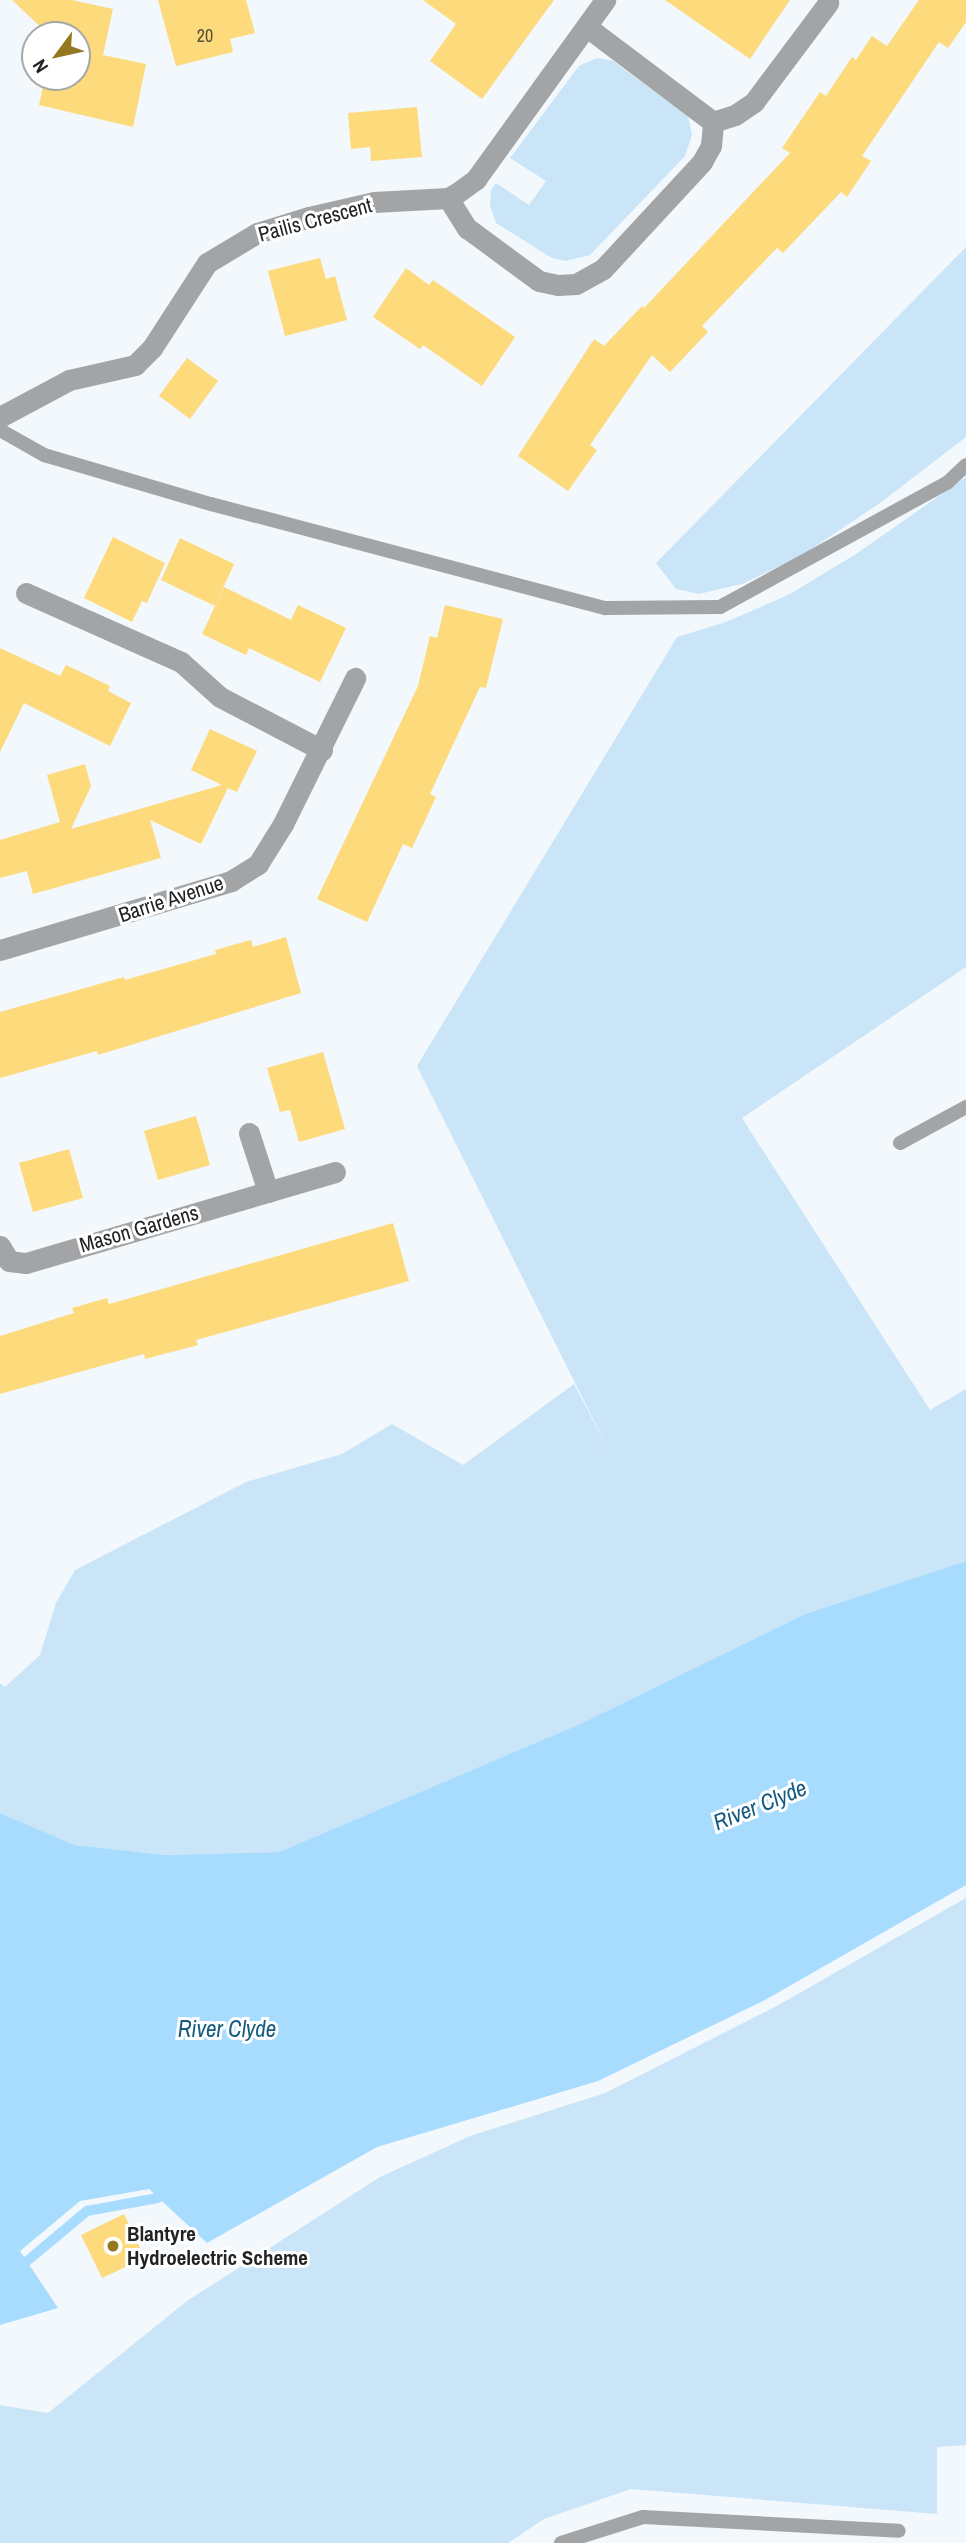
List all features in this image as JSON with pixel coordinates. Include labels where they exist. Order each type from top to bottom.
[{"type":"street","points":[[605,0],[477,179],[448,198],[467,228],[539,281],[558,285],[576,284],[603,269],[702,162],[711,146],[713,122]]},
{"type":"street","points":[[713,122],[735,115],[754,102],[828,3]]},
{"type":"street","points":[[587,27],[713,122]]},
{"type":"street","name":"Pailis Crescent","points":[[0,417],[69,380],[135,365],[152,348],[207,264],[257,233],[374,202],[448,198]]},
{"type":"street","points":[[26,593],[181,662],[220,697],[322,750]]},
{"type":"street","name":"Barrie Avenue","points":[[0,950],[231,881],[258,864],[284,824],[355,678]]},
{"type":"street","points":[[249,1133],[268,1192]]},
{"type":"street","name":"Mason Gardens","points":[[3,1259],[26,1263],[335,1172]]},
{"type":"lane","points":[[0,430],[44,455],[211,504],[606,608],[720,607],[948,482],[966,466]]},
{"type":"lane","points":[[901,1143],[966,1107]]},
{"type":"lane","points":[[561,2543],[643,2518],[899,2530]]},
{"type":"shaded area","points":[[597,58],[613,61],[688,116],[692,135],[685,156],[590,255],[566,261],[552,258],[496,223],[490,205],[491,190],[496,183],[529,205],[546,181],[510,158],[579,66]]},
{"type":"shaded area","points":[[966,247],[966,437],[880,503],[801,556],[742,584],[699,594],[676,589],[656,563]]},
{"type":"shaded area","points":[[966,477],[966,967],[742,1118],[930,1410],[966,1389],[966,1561],[805,1614],[580,1724],[279,1852],[165,1855],[75,1845],[0,1813],[0,1683],[5,1687],[40,1655],[56,1603],[75,1570],[246,1482],[342,1454],[392,1424],[463,1465],[574,1384],[610,1453],[417,1066],[677,637],[726,622],[790,594],[856,554]]},
{"type":"shaded area","points":[[966,1898],[966,2445],[937,2447],[937,2514],[631,2489],[544,2519],[508,2543],[0,2543],[0,2405],[48,2413],[187,2301],[380,2177],[470,2136],[605,2093],[775,2007]]},
{"type":"water","name":"River Clyde","points":[[966,1561],[966,1885],[765,2000],[598,2081],[377,2147],[207,2243],[149,2189],[80,2201],[20,2251],[58,2308],[0,2325],[0,1813],[75,1845],[165,1855],[279,1852],[580,1724],[805,1614]]},
{"type":"building","points":[[12,0],[72,0],[113,9],[103,55],[146,64],[133,127],[39,105],[42,91],[91,91],[91,21],[34,21]]},
{"type":"building","points":[[158,0],[246,0],[255,33],[230,39],[233,52],[176,66]]},
{"type":"building","points":[[423,0],[554,0],[482,99],[430,61],[456,24]]},
{"type":"building","points":[[665,0],[790,0],[750,59]]},
{"type":"building","points":[[919,0],[966,0],[966,22],[948,48],[939,42],[862,156],[871,161],[847,197],[841,192],[783,253],[777,248],[702,326],[708,332],[670,372],[652,355],[590,445],[597,450],[568,491],[518,456],[594,339],[604,346],[642,306],[644,308],[790,153],[782,148],[820,92],[826,96],[852,57],[856,60],[872,36],[887,46]]},
{"type":"building","points":[[417,107],[422,157],[371,161],[370,147],[351,149],[348,113]]},
{"type":"building","points":[[320,258],[326,279],[335,276],[347,320],[285,336],[268,271]]},
{"type":"building","points":[[406,268],[429,285],[433,280],[515,337],[482,386],[423,345],[420,349],[373,317]]},
{"type":"building","points":[[187,358],[218,381],[190,419],[159,396]]},
{"type":"building","points":[[113,537],[165,563],[147,603],[142,601],[132,622],[84,598]]},
{"type":"building","points":[[180,538],[234,564],[215,606],[161,580]]},
{"type":"building","points":[[224,587],[291,620],[298,605],[346,628],[320,682],[249,648],[246,655],[202,634]]},
{"type":"building","points":[[445,605],[503,619],[486,688],[480,687],[430,794],[436,797],[412,848],[403,844],[367,922],[317,899],[418,686],[430,636],[437,638]]},
{"type":"building","points":[[0,648],[60,676],[66,665],[110,686],[108,691],[131,703],[110,746],[24,703],[0,752]]},
{"type":"building","points":[[210,729],[257,751],[237,792],[228,788],[201,844],[150,820],[161,858],[33,894],[27,871],[0,878],[0,840],[60,822],[47,775],[85,764],[91,786],[71,829],[222,785],[191,770]]},
{"type":"building","points":[[286,937],[301,993],[98,1055],[97,1051],[0,1078],[0,1012],[216,954],[215,950],[251,940],[253,947]]},
{"type":"building","points":[[323,1052],[345,1129],[299,1142],[290,1110],[280,1112],[267,1068]]},
{"type":"building","points":[[196,1116],[210,1165],[158,1180],[144,1131]]},
{"type":"building","points":[[69,1149],[83,1198],[33,1212],[19,1163]]},
{"type":"building","points":[[393,1223],[409,1281],[196,1340],[198,1345],[145,1359],[144,1354],[0,1394],[0,1336],[74,1313],[72,1308],[107,1298],[109,1304]]},
{"type":"building","name":"Blantyre Hydroelectric Scheme","points":[[124,2214],[145,2258],[102,2278],[81,2235]]},
{"type":"waterway","points":[[26,2262],[87,2211],[158,2198]]},
{"type":"place","name":"Blantyre Hydroelectric Scheme","points":[[113,2246]]}]
